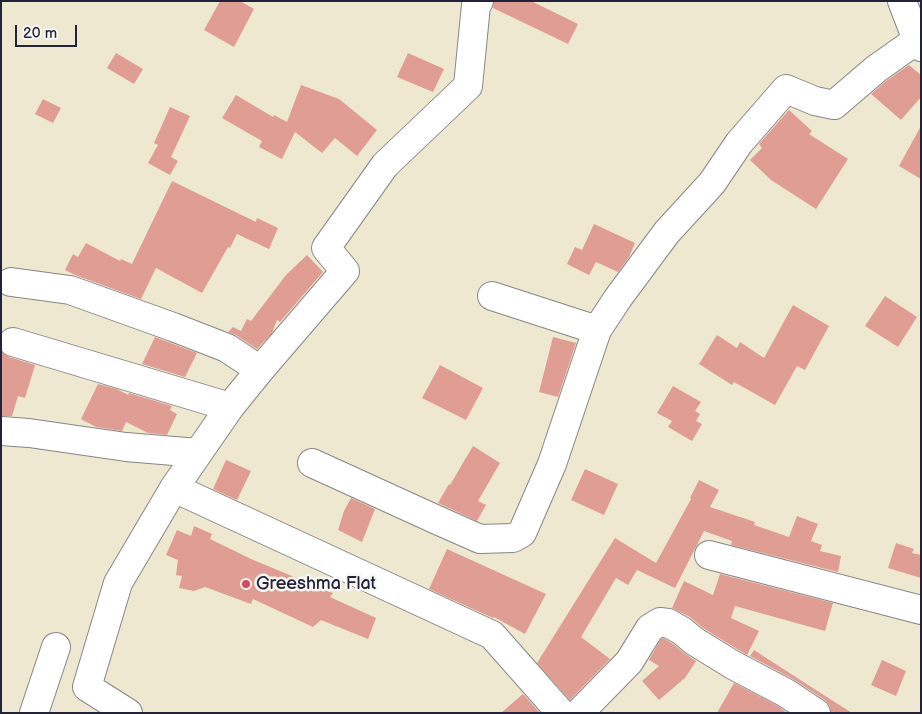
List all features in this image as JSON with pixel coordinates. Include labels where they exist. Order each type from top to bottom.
[{"type":"street","points":[[128,713],[87,687],[118,583],[174,488],[230,407],[345,271],[326,248],[385,165],[468,86],[476,5],[479,1]]},
{"type":"street","points":[[312,464],[480,539],[513,538],[522,533],[552,464],[596,330],[618,298],[667,232],[712,183],[739,143],[786,89],[815,101],[834,105],[876,69],[919,44],[902,1]]},
{"type":"street","points":[[11,282],[70,290],[87,296],[227,348],[260,370]]},
{"type":"street","points":[[492,296],[596,330]]},
{"type":"street","points":[[13,342],[230,407]]},
{"type":"street","points":[[1,431],[29,433],[126,447],[198,453]]},
{"type":"street","points":[[174,488],[492,635],[561,713]]},
{"type":"street","points":[[709,555],[921,610]]},
{"type":"street","points":[[580,713],[629,662],[650,628],[660,622],[668,623],[682,631],[694,641],[733,665],[786,692],[816,713]]},
{"type":"street","points":[[34,713],[56,647]]},
{"type":"building","points":[[220,1],[240,1],[254,9],[234,47],[204,30]]},
{"type":"building","points":[[494,1],[531,1],[578,24],[568,44],[493,8]]},
{"type":"building","points":[[116,53],[143,69],[134,84],[107,68]]},
{"type":"building","points":[[408,53],[444,69],[433,92],[397,77]]},
{"type":"building","points":[[909,65],[921,75],[921,97],[901,120],[871,94]]},
{"type":"building","points":[[301,85],[339,99],[377,130],[357,156],[335,138],[322,153],[295,132],[282,159],[259,147],[262,141],[222,118],[236,95],[273,117],[274,115],[287,122]]},
{"type":"building","points":[[43,99],[61,108],[53,123],[35,114]]},
{"type":"building","points":[[170,107],[190,116],[171,157],[178,161],[170,175],[148,163],[158,145],[154,143]]},
{"type":"building","points":[[789,110],[812,131],[809,134],[848,159],[816,209],[771,180],[750,160],[762,148],[759,144]]},
{"type":"building","points":[[921,126],[921,179],[899,166]]},
{"type":"building","points":[[172,181],[256,222],[257,218],[278,228],[269,249],[237,234],[202,293],[156,268],[141,299],[65,270],[73,254],[78,257],[86,243],[120,261],[121,259],[132,264]]},
{"type":"building","points":[[594,224],[635,243],[629,257],[618,272],[596,262],[589,275],[567,264],[575,247],[582,250]]},
{"type":"building","points":[[307,255],[323,272],[280,322],[277,320],[272,333],[257,349],[228,332],[233,327],[241,331],[247,319],[251,321],[286,275]]},
{"type":"building","points":[[885,296],[917,317],[898,347],[865,326]]},
{"type":"building","points":[[793,305],[829,326],[805,370],[797,366],[775,405],[734,382],[732,385],[699,364],[717,335],[737,348],[740,342],[764,358]]},
{"type":"building","points":[[155,337],[197,353],[185,377],[142,364]]},
{"type":"building","points":[[553,337],[576,343],[558,397],[539,392]]},
{"type":"building","points":[[1,352],[9,357],[35,365],[25,398],[18,396],[12,416],[1,416]]},
{"type":"building","points":[[440,365],[483,388],[466,420],[422,398]]},
{"type":"building","points":[[98,384],[117,389],[128,395],[129,393],[172,406],[170,410],[177,414],[167,435],[148,433],[126,422],[122,431],[96,427],[81,419]]},
{"type":"building","points":[[673,386],[701,402],[695,411],[700,414],[696,421],[702,424],[692,441],[668,427],[672,421],[657,413]]},
{"type":"building","points":[[473,446],[500,463],[478,501],[486,505],[477,521],[438,503]]},
{"type":"building","points":[[226,460],[251,471],[237,500],[213,489]]},
{"type":"building","points":[[585,469],[618,484],[604,515],[571,500]]},
{"type":"building","points":[[699,480],[719,490],[710,507],[755,522],[754,525],[789,537],[797,516],[818,524],[811,541],[822,545],[820,551],[841,556],[838,572],[731,545],[732,541],[704,531],[675,588],[637,570],[628,585],[616,578],[581,637],[610,659],[570,700],[537,663],[615,538],[656,563],[691,499]]},
{"type":"building","points":[[351,498],[375,509],[362,542],[338,530],[344,511]]},
{"type":"building","name":"Greeshma Flat","points":[[194,526],[212,534],[210,539],[251,559],[333,593],[330,597],[376,618],[368,639],[321,620],[313,627],[253,599],[251,604],[205,587],[194,591],[179,588],[182,576],[176,575],[178,560],[166,555],[177,530],[191,536]]},
{"type":"building","points":[[896,543],[914,549],[912,553],[921,555],[921,578],[888,568]]},
{"type":"building","points":[[447,549],[546,594],[525,634],[494,617],[429,589]]},
{"type":"building","points":[[720,574],[833,603],[825,631],[735,606],[731,618],[759,631],[747,655],[703,628],[690,617],[672,608],[684,581],[713,595]]},
{"type":"building","points":[[663,638],[696,661],[685,678],[659,700],[642,681],[659,666],[649,660]]},
{"type":"building","points":[[754,650],[852,713],[831,713],[830,706],[825,700],[793,679],[750,656]]},
{"type":"building","points":[[882,660],[906,671],[896,696],[871,685]]},
{"type":"building","points":[[734,683],[778,706],[787,713],[717,713]]},
{"type":"building","points":[[523,694],[540,713],[501,713]]},
{"type":"place","name":"Greeshma Flat","points":[[246,584]]}]
